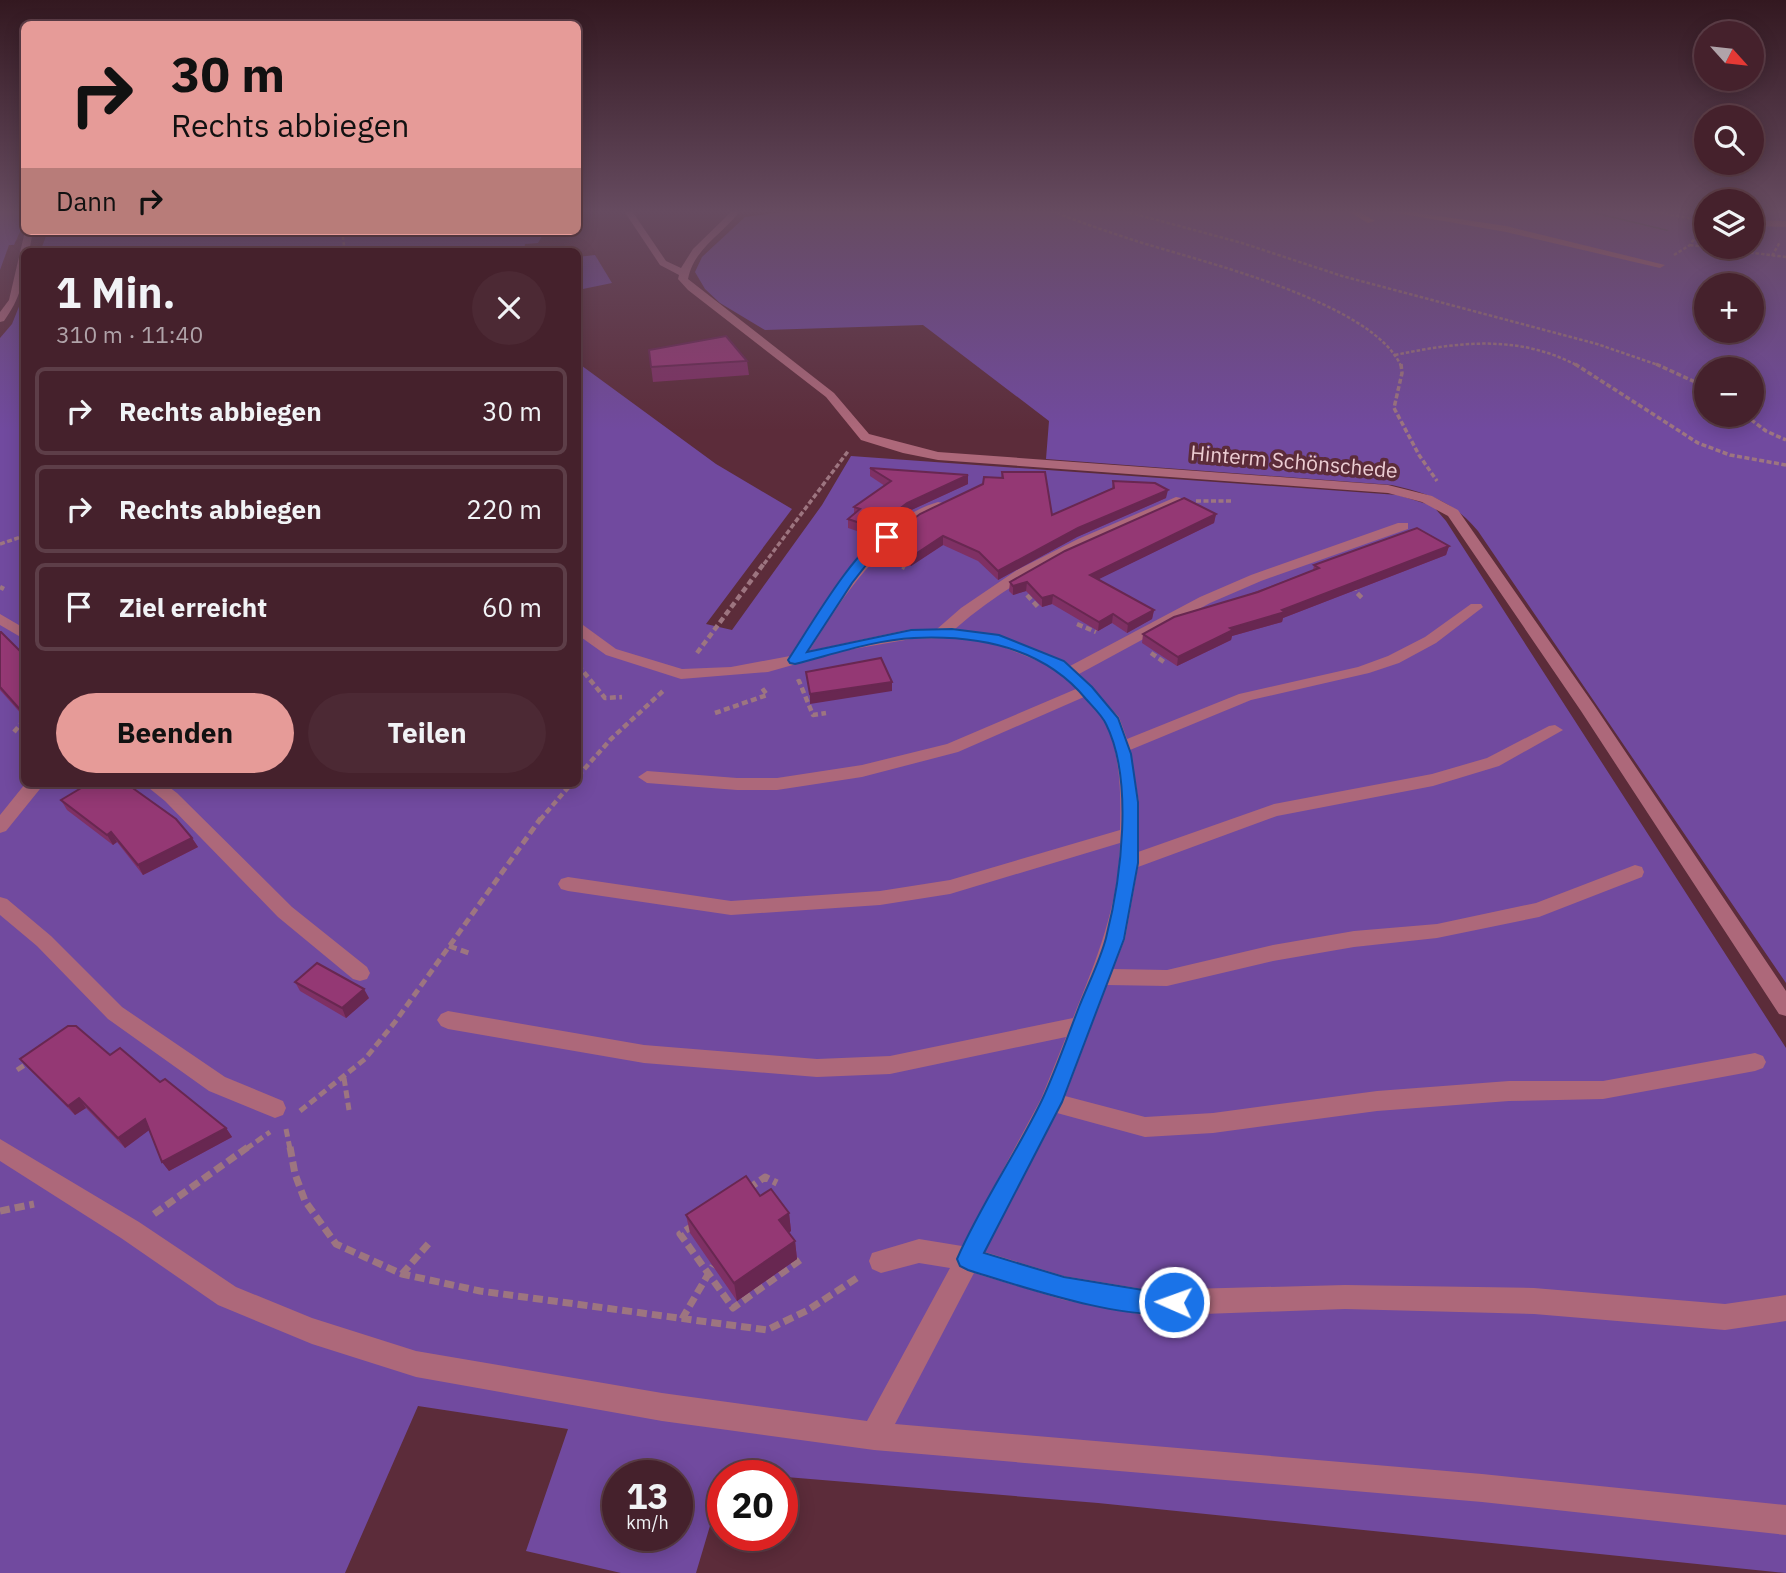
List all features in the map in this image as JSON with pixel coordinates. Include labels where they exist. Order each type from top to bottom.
[{"type":"street","points":[[0,319],[14,300],[17,284]]},
{"type":"street","points":[[687,284],[830,395],[865,437]]},
{"type":"street","name":"Hinterm Schönschede","points":[[865,437],[937,456],[1388,489],[1427,499],[1452,513],[1588,709],[1786,1008]]},
{"type":"street","points":[[792,661],[869,552],[913,517],[956,497]]},
{"type":"street","points":[[941,634],[969,607],[1070,545],[1176,501]]},
{"type":"street","points":[[1069,673],[1205,600],[1309,558],[1403,526]]},
{"type":"street","points":[[1121,747],[1156,737],[1209,709],[1248,696],[1380,665],[1426,644],[1476,607]]},
{"type":"street","points":[[0,618],[21,633]]},
{"type":"street","points":[[581,631],[594,643],[611,652],[681,674],[731,672],[911,634],[994,638],[1059,664],[1087,690],[1113,721],[1121,747],[1130,802],[1129,863],[1115,939],[1051,1102],[874,1436]]},
{"type":"street","points":[[647,777],[737,784],[777,784],[862,771],[952,748],[1087,690]]},
{"type":"street","points":[[1129,863],[1274,810],[1433,780],[1481,765],[1555,730]]},
{"type":"street","points":[[0,827],[33,787]]},
{"type":"street","points":[[157,787],[285,912],[360,973]]},
{"type":"street","points":[[568,884],[731,908],[880,898],[950,887],[1130,834]]},
{"type":"street","points":[[1100,977],[1167,978],[1300,949],[1354,940],[1437,932],[1539,910],[1635,872]]},
{"type":"street","points":[[0,904],[44,940],[115,1013],[217,1084],[285,1112]]},
{"type":"street","points":[[448,1020],[644,1054],[817,1068],[890,1065],[1082,1025]]},
{"type":"street","points":[[1051,1102],[1145,1127],[1213,1123],[1377,1101],[1508,1091],[1603,1090],[1755,1062]]},
{"type":"street","points":[[0,1149],[130,1230],[227,1296],[312,1331],[416,1364],[662,1407],[874,1436],[1482,1488],[1786,1520]]},
{"type":"street","points":[[881,1261],[919,1251],[968,1259],[1064,1289],[1149,1303],[1345,1297],[1534,1301],[1725,1317],[1786,1308]]},
{"type":"path","points":[[1268,284],[1320,304],[1367,327],[1395,355],[1402,371],[1394,408],[1419,456],[1446,497],[1452,513]]},
{"type":"path","points":[[1374,284],[1587,341],[1671,369],[1694,381]]},
{"type":"path","points":[[1395,355],[1455,345],[1502,343],[1528,346],[1595,376],[1670,426],[1709,448],[1786,465]]},
{"type":"path","points":[[1761,427],[1786,440]]},
{"type":"path","points":[[581,773],[611,739],[681,674],[836,464],[865,437]]},
{"type":"path","points":[[1176,501],[1244,501]]},
{"type":"path","points":[[0,544],[21,537]]},
{"type":"path","points":[[1309,558],[1339,578],[1365,582]]},
{"type":"path","points":[[1354,580],[1355,591],[1363,599]]},
{"type":"path","points":[[792,661],[813,715],[826,713]]},
{"type":"path","points":[[581,667],[588,681],[605,698],[622,697]]},
{"type":"path","points":[[715,713],[767,695],[759,682],[732,688],[731,672]]},
{"type":"path","points":[[14,732],[21,724]]},
{"type":"path","points":[[285,1112],[344,1077],[365,1059],[395,1023],[547,810],[568,787]]},
{"type":"path","points":[[449,946],[469,953]]},
{"type":"path","points":[[17,1070],[41,1055]]},
{"type":"path","points":[[344,1077],[349,1110]]},
{"type":"path","points":[[130,1230],[285,1122],[295,1174],[304,1201],[336,1244],[402,1274],[480,1291],[767,1330],[808,1310],[881,1261]]},
{"type":"path","points":[[744,1191],[765,1177],[777,1183]]},
{"type":"path","points":[[702,1220],[680,1234],[733,1308],[803,1258]]},
{"type":"path","points":[[402,1274],[430,1242]]},
{"type":"path","points":[[682,1320],[713,1266]]},
{"type":"shaded area","points":[[581,284],[605,284],[581,289]]},
{"type":"shaded area","points":[[702,284],[1694,284],[1694,343],[1764,343],[1764,284],[1786,284],[1786,983],[1478,531],[1450,506],[1429,495],[1392,485],[1046,459],[1049,421],[923,325],[765,330],[720,303]]},
{"type":"shaded area","points":[[21,302],[21,787],[581,787],[581,365],[716,464],[792,509],[706,624],[732,630],[822,505],[851,456],[1398,495],[1433,506],[1446,521],[1786,1048],[1786,1573],[1098,1503],[798,1478],[798,1460],[707,1460],[707,1536],[696,1573],[621,1573],[526,1551],[568,1429],[418,1406],[345,1573],[0,1573],[0,338],[12,324]]},
{"type":"building","points":[[726,336],[747,361],[651,367],[649,350]]},
{"type":"building","points":[[870,468],[968,475],[907,503],[875,528],[848,519],[860,509],[854,507],[891,481]]},
{"type":"building","points":[[1002,472],[1045,472],[1052,515],[1114,488],[1113,481],[1155,483],[1168,490],[1078,528],[998,571],[979,552],[943,536],[911,557],[884,545],[899,536],[894,534],[920,514],[983,484],[984,477],[1003,478]]},
{"type":"building","points":[[1184,498],[1216,514],[1090,575],[1154,610],[1128,624],[1113,614],[1099,622],[1053,595],[1042,598],[1027,582],[1013,586],[1010,582],[1065,551]]},
{"type":"building","points":[[1417,528],[1449,546],[1282,610],[1285,612],[1230,628],[1233,630],[1178,657],[1143,634],[1174,617],[1258,592],[1319,568],[1314,565]]},
{"type":"building","points":[[1,632],[21,652],[21,711],[0,687]]},
{"type":"building","points":[[881,658],[892,682],[810,694],[806,672]]},
{"type":"building","points":[[83,787],[131,787],[176,819],[192,838],[138,865],[111,832],[107,835],[61,800]]},
{"type":"building","points":[[317,963],[364,989],[342,1008],[295,982]]},
{"type":"building","points":[[68,1026],[76,1026],[110,1055],[120,1048],[160,1082],[165,1079],[226,1128],[162,1162],[145,1119],[118,1138],[79,1098],[68,1106],[20,1059]]},
{"type":"building","points":[[746,1176],[760,1196],[771,1189],[789,1213],[779,1220],[795,1241],[734,1283],[686,1215]]},
{"type":"route","points":[[887,537],[869,552],[795,660],[840,647],[911,634],[952,633],[994,638],[1019,647],[1059,664],[1087,690],[1113,721],[1124,754],[1130,802],[1129,863],[1115,939],[1051,1102],[968,1259],[1064,1289],[1149,1303],[1174,1302]]}]
